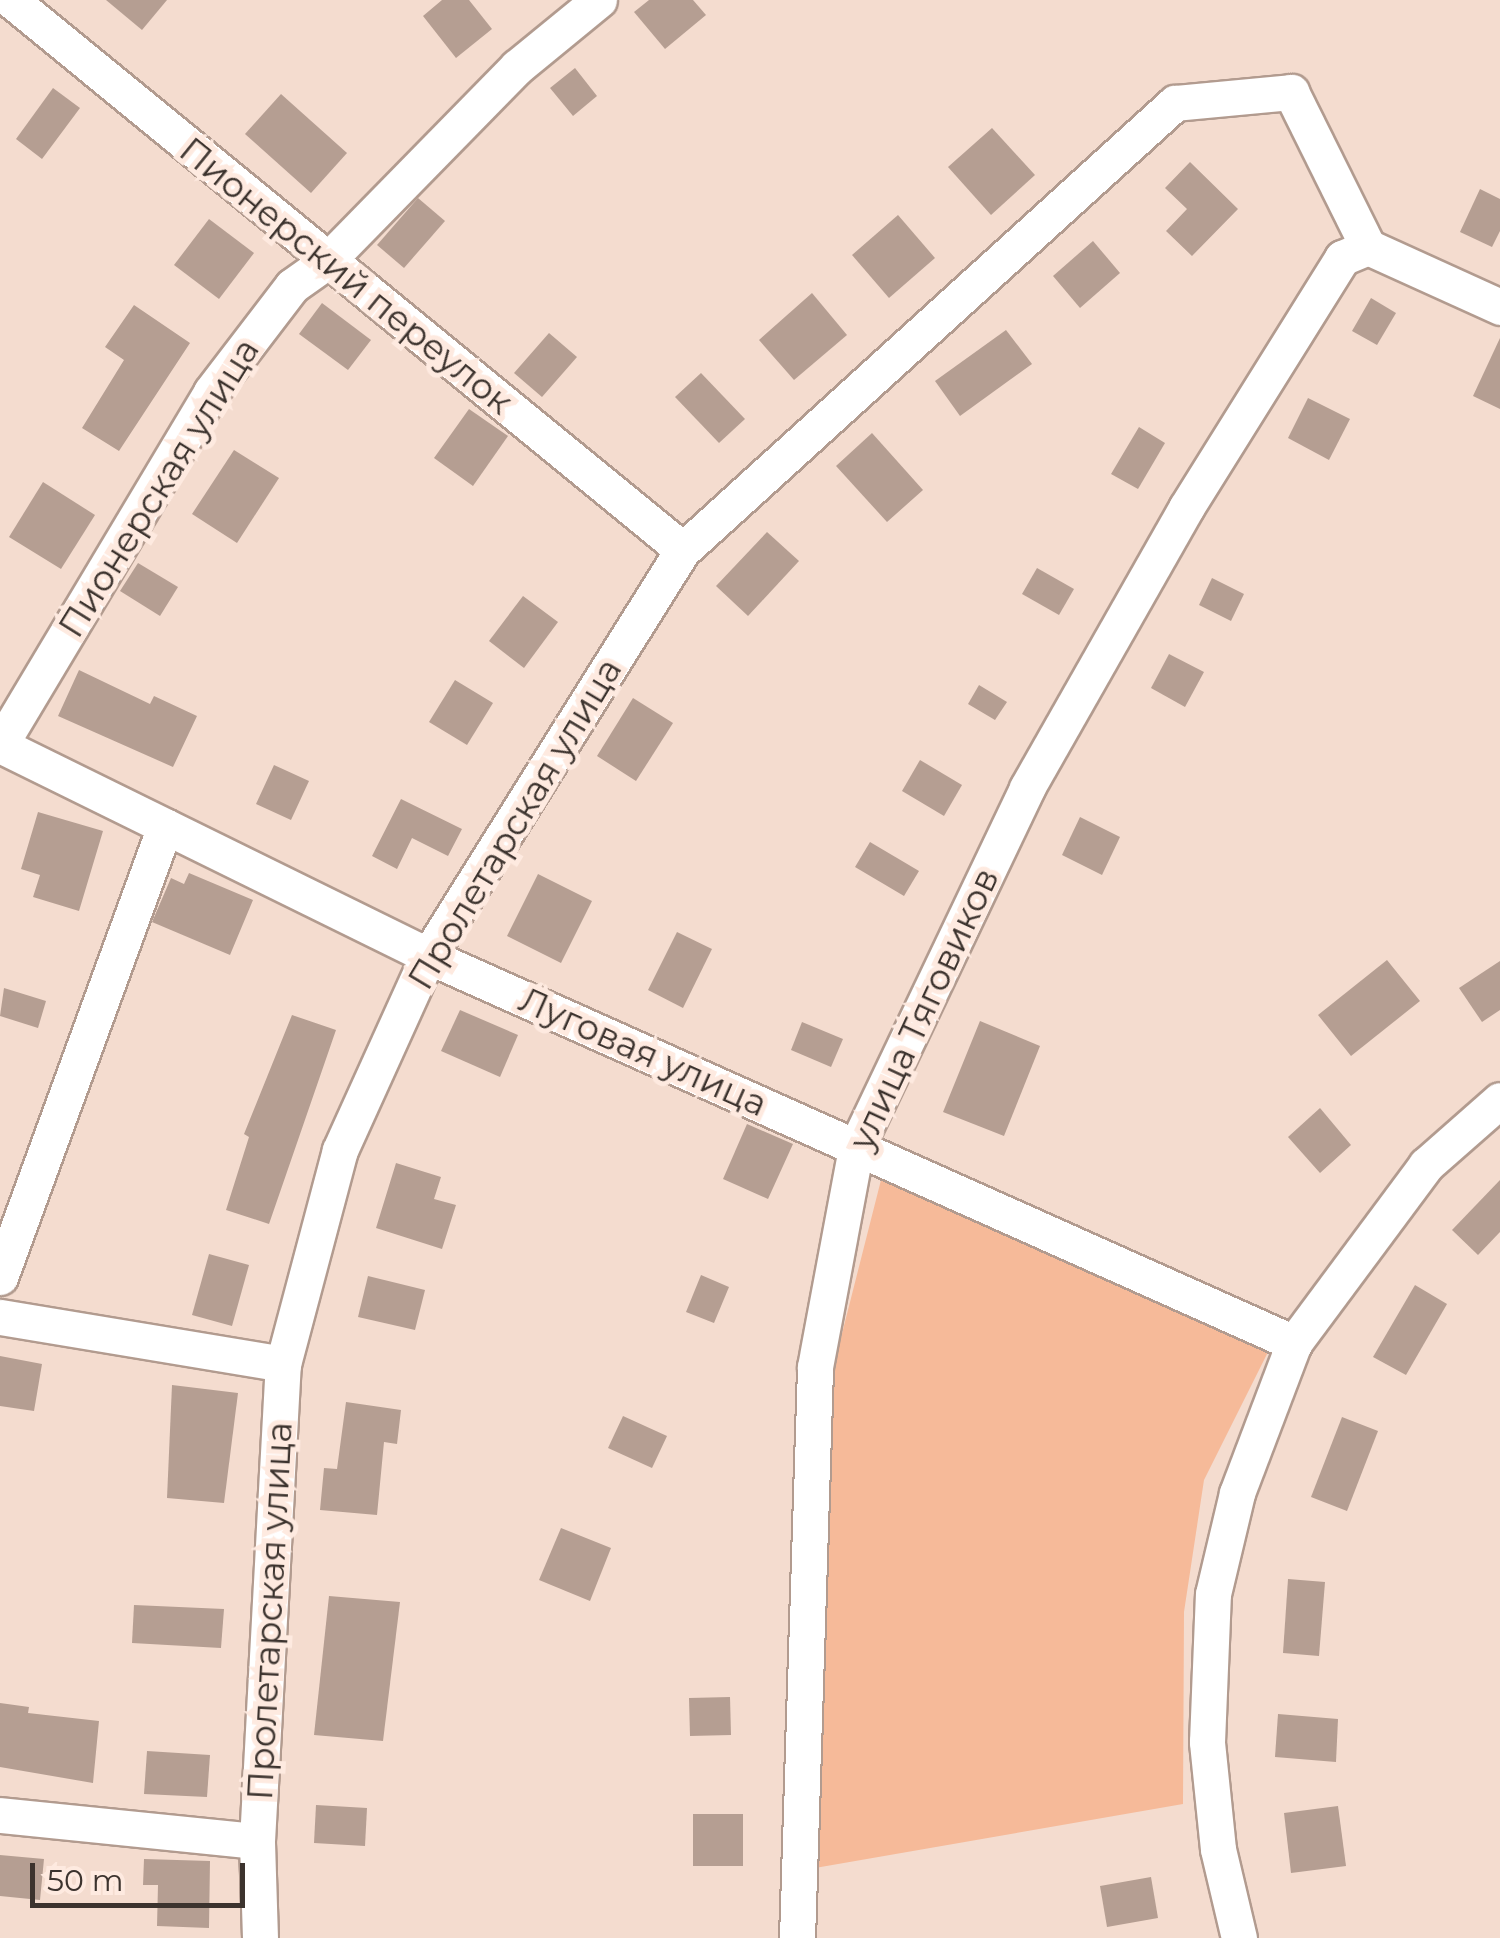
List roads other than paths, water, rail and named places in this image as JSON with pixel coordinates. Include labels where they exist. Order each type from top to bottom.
[{"type":"street","name":"Пионерский переулок","points":[[11,0],[682,550]]},
{"type":"street","name":"Пионерская улица","points":[[0,745],[211,392],[292,286],[326,262],[517,67],[600,0]]},
{"type":"street","name":"Пролетарская улица","points":[[260,1938],[257,1840],[283,1364],[340,1150],[428,956],[682,550],[1176,103],[1291,92],[1368,247]]},
{"type":"street","points":[[1368,247],[1500,307]]},
{"type":"street","name":"улица Тяговиков","points":[[797,1938],[814,1367],[856,1146],[1027,788],[1186,508],[1342,258],[1368,247]]},
{"type":"street","name":"Луговая улица","points":[[0,745],[428,956],[1294,1343]]},
{"type":"street","points":[[0,1277],[165,826]]},
{"type":"street","points":[[1239,1938],[1218,1849],[1208,1742],[1213,1594],[1237,1493],[1294,1343],[1426,1165],[1500,1100]]},
{"type":"street","points":[[0,1317],[283,1364]]},
{"type":"street","points":[[0,1815],[257,1840]]}]
